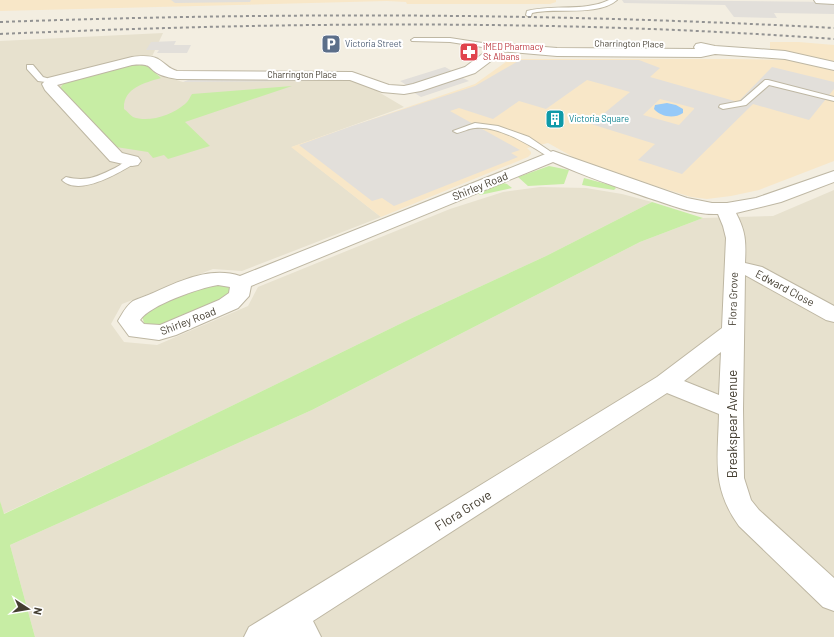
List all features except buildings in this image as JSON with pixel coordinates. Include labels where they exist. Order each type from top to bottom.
[{"type":"street","points":[[820,0],[834,0]]},
{"type":"street","name":"Charrington Place","points":[[53,81],[132,61],[143,60],[153,62],[165,72],[177,75],[352,76],[387,89],[404,90],[416,88],[470,70],[490,55],[495,47],[557,52],[701,53],[715,50],[785,55],[834,66]]},
{"type":"street","points":[[53,81],[49,84],[50,87],[116,157],[132,161]]},
{"type":"street","points":[[553,156],[591,172],[665,197],[702,207],[724,208],[764,201],[794,192],[834,176]]},
{"type":"street","name":"Shirley Road","points":[[240,283],[553,156]]},
{"type":"street","name":"Flora Grove","points":[[260,637],[300,627],[665,382],[733,331],[736,238],[724,208]]},
{"type":"street","name":"Edward Close","points":[[734,267],[755,271],[834,315]]},
{"type":"street","name":"Shirley Road","points":[[223,278],[236,280],[240,283],[241,288],[238,298],[227,306],[168,330],[152,333],[137,331],[129,321],[135,311],[141,306],[208,279],[223,278]]},
{"type":"street","name":"Breakspear Avenue","points":[[733,331],[731,478],[734,492],[740,506],[749,518],[834,597]]},
{"type":"street","points":[[665,382],[731,409]]},
{"type":"lane","points":[[529,15],[530,12],[538,9],[590,7],[614,0]]},
{"type":"lane","points":[[414,40],[450,40],[495,47]]},
{"type":"lane","points":[[30,67],[41,79],[53,81]]},
{"type":"lane","points":[[723,107],[743,103],[768,82],[834,98]]},
{"type":"lane","points":[[457,131],[475,125],[495,128],[526,138],[553,156]]},
{"type":"lane","points":[[66,180],[77,184],[88,181],[114,173],[132,161]]},
{"type":"shaded area","points":[[0,0],[556,0],[556,2],[550,4],[407,4],[406,2],[387,1],[0,11]]},
{"type":"shaded area","points":[[171,0],[251,0],[250,2],[175,3]]},
{"type":"shaded area","points":[[622,0],[834,2],[834,14],[774,13],[777,18],[734,17],[725,5],[624,3]]},
{"type":"shaded area","points":[[163,33],[148,65],[164,76],[183,82],[321,77],[343,78],[360,81],[404,107],[292,147],[381,217],[242,271],[213,269],[122,304],[111,324],[124,342],[157,345],[248,306],[258,287],[450,209],[503,192],[540,187],[586,188],[622,194],[652,202],[546,256],[412,318],[147,447],[3,514],[0,501],[0,41]]},
{"type":"shaded area","points":[[176,41],[174,45],[191,45],[187,53],[157,53],[159,50],[146,50],[151,42]]},
{"type":"shaded area","points":[[770,42],[799,42],[834,45],[834,62],[810,56],[770,50]]},
{"type":"shaded area","points":[[510,59],[790,60],[834,71],[834,161],[759,190],[707,199],[691,197],[604,170],[582,162],[548,143],[527,148],[531,152],[528,157],[381,217],[291,147],[475,84]]},
{"type":"shaded area","points":[[520,60],[639,60],[660,68],[650,77],[738,102],[772,67],[834,82],[834,89],[809,120],[753,104],[682,174],[638,160],[655,144],[591,124],[630,92],[587,80],[546,109],[519,101],[493,119],[459,108],[450,111],[520,150],[511,153],[518,157],[394,206],[382,198],[372,201],[299,145],[475,86]],"holes":[[[660,99],[694,108],[679,125],[643,115]]]},
{"type":"shaded area","points":[[445,67],[454,72],[408,86],[400,81]]},
{"type":"shaded area","points":[[321,77],[309,81],[183,82],[193,78]]},
{"type":"shaded area","points":[[461,77],[469,81],[421,97],[413,92]]},
{"type":"shaded area","points":[[834,190],[834,637],[35,637],[10,545],[312,410],[640,242],[703,218],[773,216]]},
{"type":"green space","points":[[133,64],[146,65],[161,78],[142,84],[131,91],[127,96],[124,109],[133,117],[139,119],[160,117],[174,112],[188,101],[192,94],[292,86],[185,122],[210,146],[168,159],[164,155],[153,158],[148,152],[116,147],[60,88],[64,83]]},
{"type":"green space","points":[[549,166],[569,170],[564,184],[528,186],[518,177]]},
{"type":"green space","points":[[584,178],[614,186],[616,188],[614,190],[582,185]]},
{"type":"green space","points":[[503,183],[512,188],[480,195],[478,193]]},
{"type":"green space","points":[[652,202],[703,218],[640,242],[312,410],[10,545],[35,637],[0,637],[0,501],[4,514],[147,447],[412,318],[546,256]]},
{"type":"green space","points":[[211,284],[228,286],[231,290],[229,297],[166,325],[148,325],[144,323],[142,316],[154,306]]},
{"type":"water","points":[[667,103],[676,105],[683,109],[683,113],[676,116],[668,116],[660,114],[654,109],[655,105]]},
{"type":"railway","points":[[0,22],[208,17],[417,16],[626,19],[834,28]]},
{"type":"railway","points":[[0,34],[208,27],[417,24],[626,28],[834,39]]},
{"type":"place","name":"Victoria Street","points":[[331,44]]},
{"type":"place","name":"iMED Pharmacy St Albans","points":[[469,52]]},
{"type":"place","name":"Victoria Square","points":[[555,119]]}]
